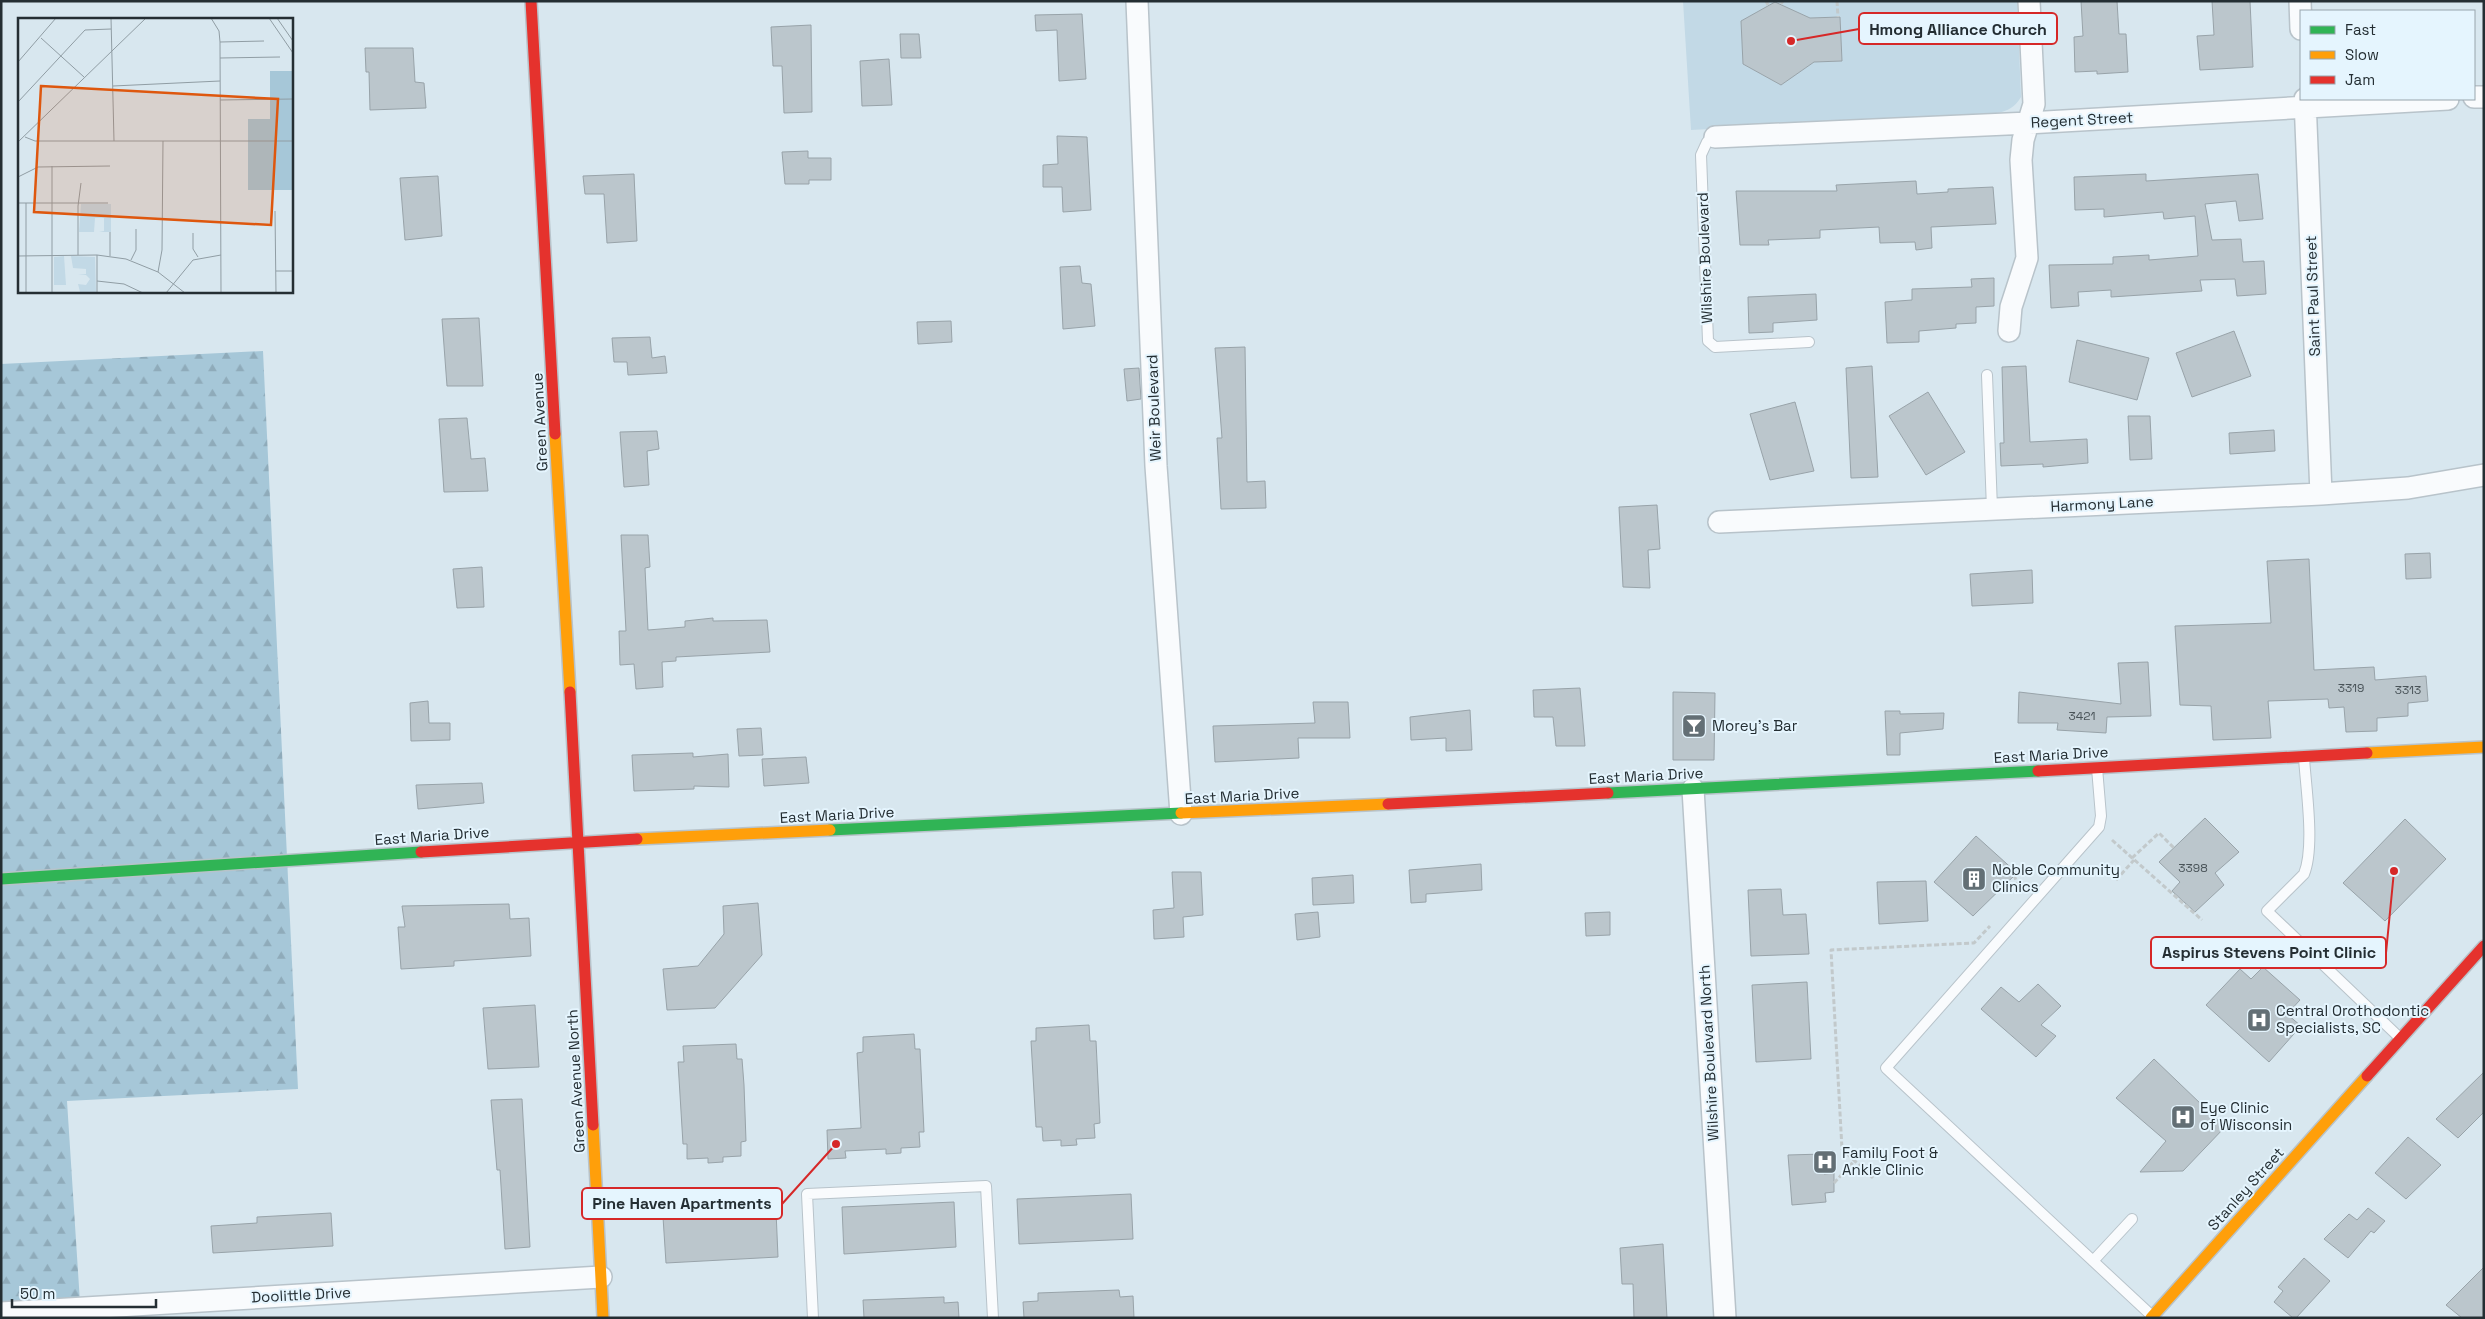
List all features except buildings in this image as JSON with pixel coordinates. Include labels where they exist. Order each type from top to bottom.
[{"type":"street","name":"Green Avenue","points":[[531,1],[578,842]]},
{"type":"street","name":"Weir Boulevard","points":[[1137,1],[1156,466],[1181,814]]},
{"type":"street","points":[[2009,331],[2011,307],[2027,258],[2021,160],[2023,140],[2034,104],[2029,1]]},
{"type":"street","name":"Regent Street","points":[[1715,137],[2029,122],[2305,103],[2412,100]]},
{"type":"street","name":"Saint Paul Street","points":[[2305,103],[2320,494]]},
{"type":"street","name":"Harmony Lane","points":[[1719,522],[2320,494],[2408,488],[2484,475]]},
{"type":"street","name":"East Maria Drive","points":[[1,879],[578,842],[1693,789],[2484,747]]},
{"type":"street","name":"Wilshire Boulevard North","points":[[1693,789],[1725,1318]]},
{"type":"street","name":"Green Avenue North","points":[[578,842],[603,1318]]},
{"type":"street","name":"Stanley Street","points":[[2151,1317],[2484,946]]},
{"type":"street","name":"Doolittle Drive","points":[[1,1313],[601,1277]]},
{"type":"lane","name":"Wilshire Boulevard","points":[[1715,137],[1707,142],[1700,156],[1708,341],[1715,347],[1809,342]]},
{"type":"lane","points":[[1987,375],[1992,509]]},
{"type":"lane","points":[[2304,756],[2309,845],[2307,867],[2304,874],[2267,911],[2401,1039]]},
{"type":"lane","points":[[2097,767],[2101,816],[2099,827],[1886,1068],[2151,1317]]},
{"type":"lane","points":[[813,1318],[807,1194],[986,1186],[993,1318]]},
{"type":"lane","points":[[2093,1261],[2132,1220]]},
{"type":"path","points":[[1766,1],[1768,5]]},
{"type":"path","points":[[1837,1],[1838,17]]},
{"type":"path","points":[[2116,880],[2133,859],[2159,833],[2174,848]]},
{"type":"path","points":[[2112,840],[2202,920]]},
{"type":"path","points":[[2014,875],[2021,893]]},
{"type":"path","points":[[2014,900],[2027,886]]},
{"type":"path","points":[[1873,1178],[1842,1149],[1831,950],[1974,943],[1994,921]]},
{"type":"path","points":[[1834,1184],[1854,1160]]},
{"type":"shaded area","points":[[1683,1],[2017,1],[2021,97],[2014,106],[2005,111],[1997,113],[1691,130]],"holes":[[[1775,2],[1810,18],[1840,17],[1842,61],[1814,62],[1781,85],[1743,64],[1741,21]]]},
{"type":"green space","points":[[263,351],[298,1089],[67,1101],[81,1318],[1,1318],[1,364]]},
{"type":"traffic: fast","points":[[1608,793],[2038,771]]},
{"type":"traffic: fast","points":[[830,830],[1181,813]]},
{"type":"traffic: fast","points":[[1,879],[421,852]]},
{"type":"traffic: slow","points":[[555,434],[570,692]]},
{"type":"traffic: slow","points":[[2367,753],[2484,747]]},
{"type":"traffic: slow","points":[[1181,813],[1388,804]]},
{"type":"traffic: slow","points":[[637,839],[830,830]]},
{"type":"traffic: slow","points":[[2151,1318],[2367,1076]]},
{"type":"traffic: slow","points":[[593,1125],[603,1318]]},
{"type":"traffic: jam","points":[[531,1],[555,434]]},
{"type":"traffic: jam","points":[[570,692],[593,1125]]},
{"type":"traffic: jam","points":[[2038,771],[2367,753]]},
{"type":"traffic: jam","points":[[1388,804],[1608,793]]},
{"type":"traffic: jam","points":[[421,852],[637,839]]},
{"type":"traffic: jam","points":[[2367,1076],[2484,946]]},
{"type":"place","name":"Hmong Alliance Church","points":[[1791,41]]},
{"type":"place","name":"Morey's Bar","points":[[1694,726]]},
{"type":"place","name":"Aspirus Stevens Point Clinic","points":[[2394,871]]},
{"type":"place","name":"Noble Community Clinics","points":[[1974,879]]},
{"type":"place","name":"Central Orothodontic Specialists, SC","points":[[2259,1020]]},
{"type":"place","name":"Eye Clinic of Wisconsin","points":[[2183,1117]]},
{"type":"place","name":"Pine Haven Apartments","points":[[836,1144]]},
{"type":"place","name":"Family Foot & Ankle Clinic","points":[[1825,1162]]}]
